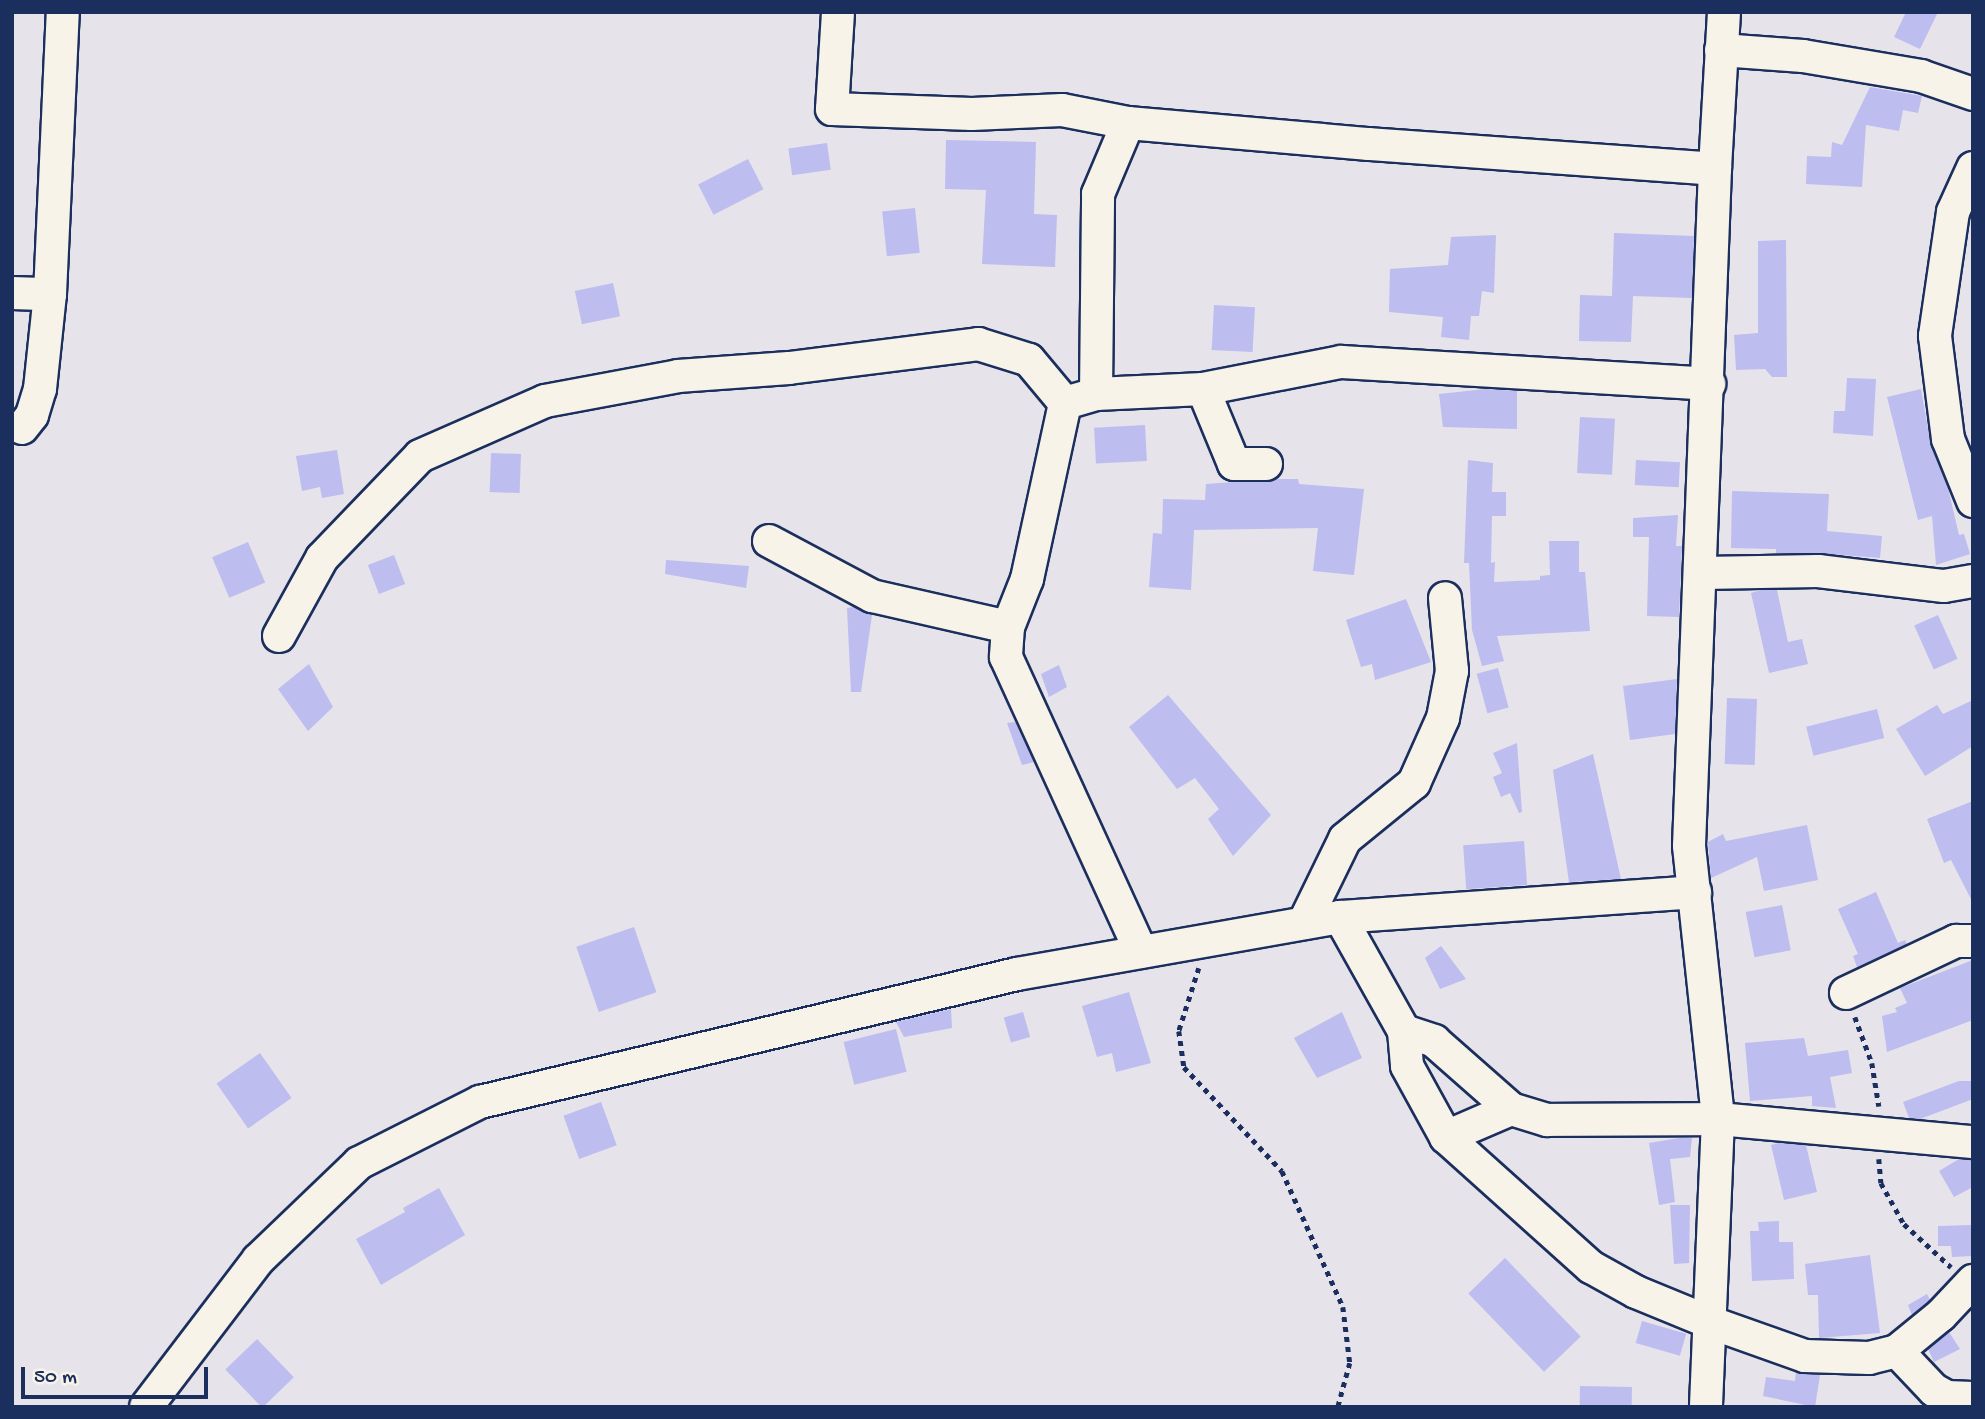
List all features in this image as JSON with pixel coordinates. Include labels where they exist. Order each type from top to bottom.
[{"type":"street","points":[[22,428],[32,415],[40,389],[51,294],[64,12]]},
{"type":"street","points":[[838,12],[832,109],[972,114],[1062,110],[1128,123],[1369,145],[1715,169]]},
{"type":"street","points":[[1706,1407],[1718,1119],[1689,846],[1702,573],[1715,169],[1724,12]]},
{"type":"street","points":[[1721,50],[1803,56],[1921,76],[1973,94]]},
{"type":"street","points":[[1096,394],[1098,194],[1128,123]]},
{"type":"street","points":[[1973,168],[1953,212],[1935,336],[1948,439],[1973,500]]},
{"type":"street","points":[[12,293],[51,294]]},
{"type":"street","points":[[279,636],[322,558],[420,456],[545,401],[678,376],[789,368],[978,344],[1029,359],[1065,403]]},
{"type":"street","points":[[1065,403],[1096,394],[1203,389],[1341,362],[1709,384]]},
{"type":"street","points":[[1203,389],[1234,464],[1266,464]]},
{"type":"street","points":[[1065,403],[1027,579],[1008,627],[1006,657],[1141,952]]},
{"type":"street","points":[[769,541],[872,596],[1008,627]]},
{"type":"street","points":[[1702,573],[1818,571],[1944,586],[1973,581]]},
{"type":"street","points":[[1304,923],[1345,839],[1414,783],[1443,718],[1452,671],[1446,598]]},
{"type":"street","points":[[146,1407],[258,1260],[359,1163],[480,1102],[1017,974],[1340,916],[1695,892]]},
{"type":"street","points":[[1340,916],[1404,1031],[1407,1066],[1446,1137],[1591,1267],[1636,1292],[1709,1322],[1805,1356],[1869,1358],[1896,1351],[1941,1315],[1973,1281]]},
{"type":"street","points":[[1846,993],[1956,942],[1973,941]]},
{"type":"street","points":[[1404,1031],[1434,1041],[1511,1109],[1547,1120],[1718,1119],[1973,1142]]},
{"type":"street","points":[[1446,1137],[1511,1109]]},
{"type":"street","points":[[1896,1351],[1934,1390],[1947,1397],[1973,1398]]},
{"type":"path","points":[[1209,940],[1179,1031],[1184,1067],[1282,1171],[1343,1307],[1350,1363],[1338,1407]]},
{"type":"building","points":[[1906,12],[1938,12],[1920,49],[1894,37]]},
{"type":"building","points":[[1870,87],[1922,96],[1918,113],[1903,110],[1899,131],[1866,125],[1862,187],[1806,184],[1807,156],[1831,157],[1832,142],[1842,145]]},
{"type":"building","points":[[946,140],[1036,142],[1034,214],[1057,215],[1055,267],[982,264],[986,190],[945,189]]},
{"type":"building","points":[[827,143],[831,170],[792,175],[788,148]]},
{"type":"building","points":[[748,159],[763,189],[714,215],[698,184]]},
{"type":"building","points":[[915,208],[920,253],[887,256],[882,211]]},
{"type":"building","points":[[1614,233],[1694,236],[1692,298],[1633,296],[1631,342],[1579,341],[1580,295],[1612,296]]},
{"type":"building","points":[[1496,235],[1494,293],[1482,291],[1479,316],[1471,316],[1469,340],[1441,337],[1443,317],[1389,312],[1390,269],[1448,265],[1451,237]]},
{"type":"building","points":[[1786,240],[1787,377],[1772,377],[1765,369],[1736,370],[1734,335],[1758,333],[1758,241]]},
{"type":"building","points":[[613,283],[620,316],[582,324],[575,291]]},
{"type":"building","points":[[1214,305],[1255,307],[1253,352],[1212,350]]},
{"type":"building","points":[[1847,378],[1876,379],[1873,436],[1833,433],[1834,411],[1845,411]]},
{"type":"building","points":[[1486,389],[1517,391],[1517,429],[1443,427],[1439,394]]},
{"type":"building","points":[[1921,389],[1931,446],[1948,488],[1959,535],[1964,534],[1970,554],[1936,565],[1932,516],[1918,520],[1887,397]]},
{"type":"building","points":[[1580,417],[1615,419],[1612,475],[1577,473]]},
{"type":"building","points":[[1145,425],[1147,461],[1096,464],[1094,428]]},
{"type":"building","points":[[337,450],[344,494],[322,498],[320,487],[302,491],[296,456]]},
{"type":"building","points":[[491,453],[521,454],[520,493],[490,492]]},
{"type":"building","points":[[1468,460],[1493,463],[1492,492],[1506,492],[1506,516],[1492,516],[1491,563],[1495,562],[1494,582],[1540,580],[1540,576],[1550,575],[1549,541],[1579,541],[1579,572],[1585,572],[1590,631],[1497,636],[1504,661],[1482,666],[1472,630],[1469,563],[1464,563]]},
{"type":"building","points":[[1636,460],[1680,462],[1679,487],[1635,485]]},
{"type":"building","points":[[1298,479],[1299,484],[1364,489],[1354,575],[1313,571],[1318,528],[1194,530],[1191,590],[1149,587],[1153,533],[1162,534],[1163,499],[1205,500],[1206,484]]},
{"type":"building","points":[[1732,491],[1829,494],[1827,531],[1882,536],[1880,558],[1731,548]]},
{"type":"building","points":[[1678,515],[1676,546],[1682,546],[1679,617],[1647,616],[1649,537],[1633,537],[1633,518]]},
{"type":"building","points":[[248,542],[265,583],[229,598],[212,557]]},
{"type":"building","points":[[394,555],[405,584],[379,594],[368,565]]},
{"type":"building","points":[[666,560],[749,566],[746,588],[665,574]]},
{"type":"building","points":[[1777,590],[1788,642],[1802,639],[1808,664],[1769,673],[1751,593]]},
{"type":"building","points":[[1406,599],[1431,662],[1375,680],[1372,664],[1361,667],[1346,620]]},
{"type":"building","points":[[854,607],[872,615],[861,692],[851,692],[847,608]]},
{"type":"building","points":[[1938,615],[1958,659],[1934,669],[1914,626]]},
{"type":"building","points":[[309,664],[333,707],[308,731],[278,689]]},
{"type":"building","points":[[1059,665],[1067,687],[1049,697],[1041,674]]},
{"type":"building","points":[[1498,668],[1509,708],[1487,713],[1477,674]]},
{"type":"building","points":[[1677,679],[1675,734],[1630,740],[1623,686]]},
{"type":"building","points":[[1168,695],[1271,815],[1233,856],[1208,819],[1219,809],[1195,778],[1177,789],[1129,727]]},
{"type":"building","points":[[1727,698],[1757,699],[1755,765],[1725,764]]},
{"type":"building","points":[[1973,700],[1973,746],[1925,776],[1896,729],[1937,705],[1943,714]]},
{"type":"building","points":[[1877,709],[1884,738],[1813,756],[1806,727]]},
{"type":"building","points":[[1015,722],[1034,762],[1022,765],[1007,723]]},
{"type":"building","points":[[1517,743],[1522,812],[1519,813],[1510,793],[1501,797],[1493,777],[1502,773],[1493,753]]},
{"type":"building","points":[[1593,754],[1621,879],[1569,882],[1553,770]]},
{"type":"building","points":[[1973,801],[1973,903],[1951,860],[1944,863],[1927,819]]},
{"type":"building","points":[[1807,825],[1818,880],[1764,891],[1757,857],[1711,878],[1708,842],[1723,834],[1726,841]]},
{"type":"building","points":[[1524,841],[1527,885],[1466,889],[1463,845]]},
{"type":"building","points":[[1876,892],[1898,943],[1905,940],[1907,944],[1857,967],[1853,956],[1858,954],[1838,909]]},
{"type":"building","points":[[1782,905],[1791,950],[1754,957],[1746,912]]},
{"type":"building","points":[[634,927],[656,992],[599,1012],[576,947]]},
{"type":"building","points":[[1441,946],[1466,979],[1440,989],[1425,958]]},
{"type":"building","points":[[1973,960],[1973,1020],[1887,1052],[1882,1016],[1897,1012],[1895,1008],[1907,1003],[1900,988]]},
{"type":"building","points":[[1129,992],[1151,1063],[1116,1072],[1112,1053],[1097,1057],[1082,1006]]},
{"type":"building","points":[[951,1009],[952,1028],[904,1037],[896,1022]]},
{"type":"building","points":[[1023,1012],[1030,1037],[1011,1043],[1004,1018]]},
{"type":"building","points":[[1342,1012],[1362,1058],[1317,1078],[1294,1038]]},
{"type":"building","points":[[896,1029],[907,1072],[854,1085],[844,1042]]},
{"type":"building","points":[[1804,1038],[1808,1056],[1848,1050],[1852,1073],[1830,1077],[1836,1108],[1812,1106],[1812,1096],[1750,1101],[1745,1043]]},
{"type":"building","points":[[260,1053],[292,1098],[248,1128],[217,1083]]},
{"type":"building","points":[[1959,1081],[1973,1081],[1973,1099],[1920,1119],[1909,1118],[1903,1102]]},
{"type":"building","points":[[601,1102],[617,1145],[579,1159],[563,1116]]},
{"type":"building","points":[[1692,1138],[1690,1157],[1670,1159],[1675,1202],[1659,1205],[1649,1143]]},
{"type":"building","points":[[1771,1145],[1806,1145],[1817,1192],[1784,1200]]},
{"type":"building","points":[[1959,1159],[1973,1160],[1973,1187],[1954,1197],[1939,1171]]},
{"type":"building","points":[[439,1188],[465,1235],[381,1285],[356,1239],[405,1212],[403,1208]]},
{"type":"building","points":[[1670,1205],[1690,1205],[1689,1263],[1674,1264]]},
{"type":"building","points":[[1779,1221],[1779,1242],[1793,1242],[1794,1279],[1752,1281],[1750,1231],[1759,1231],[1758,1222]]},
{"type":"building","points":[[1973,1225],[1973,1256],[1952,1257],[1951,1246],[1938,1246],[1938,1226]]},
{"type":"building","points":[[1870,1255],[1880,1333],[1819,1338],[1818,1295],[1808,1295],[1805,1264]]},
{"type":"building","points":[[1505,1258],[1581,1336],[1544,1372],[1468,1293]]},
{"type":"building","points":[[1927,1294],[1930,1300],[1912,1315],[1908,1305]]},
{"type":"building","points":[[1642,1321],[1686,1334],[1680,1356],[1636,1343]]},
{"type":"building","points":[[1949,1332],[1960,1349],[1934,1362],[1928,1349]]},
{"type":"building","points":[[257,1339],[294,1377],[261,1407],[225,1370]]},
{"type":"building","points":[[1796,1372],[1820,1375],[1815,1407],[1763,1396],[1766,1377],[1795,1381]]},
{"type":"building","points":[[1580,1386],[1632,1387],[1632,1407],[1580,1407]]}]
